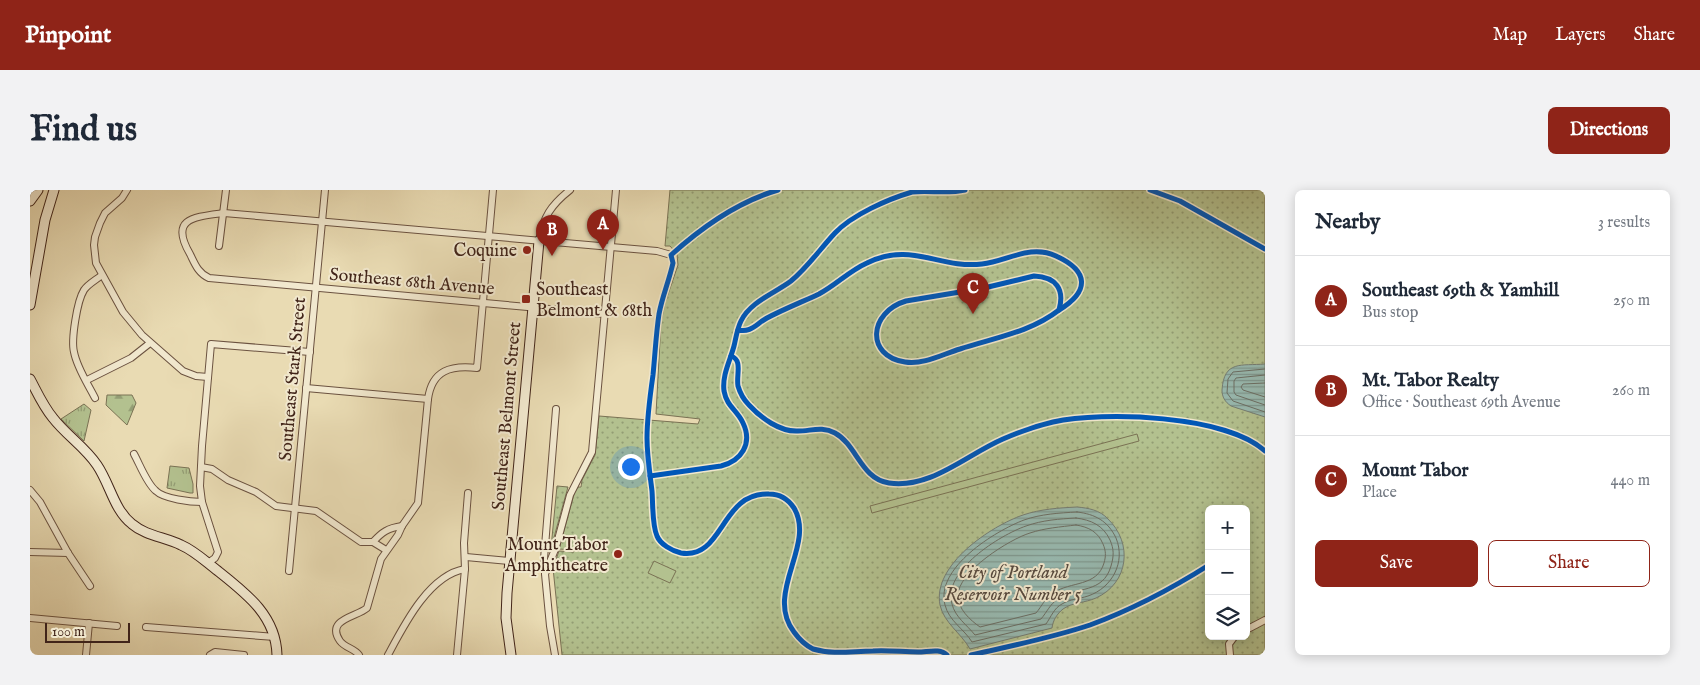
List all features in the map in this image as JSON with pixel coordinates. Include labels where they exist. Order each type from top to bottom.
[{"type":"street","points":[[30,201],[38,190]]},
{"type":"street","points":[[30,304],[45,220],[54,190]]},
{"type":"street","points":[[127,190],[122,198],[105,213],[100,222],[95,237],[94,252],[96,263],[132,325],[183,371],[208,378]]},
{"type":"street","points":[[219,246],[226,190]]},
{"type":"street","name":"Southeast Stark Street","points":[[289,571],[325,190]]},
{"type":"street","points":[[359,655],[357,651],[343,644],[340,640],[337,630],[338,626],[345,618],[360,613],[367,608],[381,559],[418,503],[428,399],[432,384],[443,372],[459,367],[477,368],[493,190]]},
{"type":"street","name":"Southeast Belmont Street","points":[[511,655],[506,612],[539,241],[543,224],[550,210],[570,190]]},
{"type":"street","points":[[545,574],[556,547],[570,494],[592,452],[616,190]]},
{"type":"street","points":[[224,213],[657,251],[670,255]]},
{"type":"street","name":"Southeast 68th Avenue","points":[[224,213],[193,218],[186,222],[182,235],[185,247],[198,270],[206,276],[217,279],[605,314]]},
{"type":"street","points":[[95,398],[76,359],[73,335],[83,292],[102,275]]},
{"type":"street","points":[[87,380],[131,358],[150,343]]},
{"type":"street","points":[[208,563],[215,558],[218,549],[202,502],[200,486],[211,344],[310,352]]},
{"type":"street","points":[[30,379],[50,415],[96,464],[118,507],[128,520],[144,532],[183,546],[208,563],[254,602],[269,622],[275,637],[277,655]]},
{"type":"street","points":[[306,388],[428,399]]},
{"type":"street","points":[[555,655],[550,626],[544,559],[556,410]]},
{"type":"street","points":[[134,454],[156,491],[166,496],[202,502]]},
{"type":"street","points":[[201,467],[212,469],[228,480],[256,492],[276,506],[316,511],[360,542],[373,542],[385,530],[391,527],[402,526]]},
{"type":"street","points":[[30,490],[40,502],[68,553],[90,586]]},
{"type":"street","points":[[457,655],[466,557],[464,543],[468,493]]},
{"type":"street","points":[[373,542],[386,550]]},
{"type":"street","points":[[30,552],[68,553]]},
{"type":"street","points":[[466,557],[510,561]]},
{"type":"street","points":[[388,655],[401,631],[432,586],[459,570],[465,569]]},
{"type":"street","points":[[30,618],[117,626]]},
{"type":"street","points":[[1250,628],[1265,620]]},
{"type":"street","points":[[86,655],[89,623]]},
{"type":"street","points":[[146,627],[275,637]]},
{"type":"street","points":[[1230,655],[1229,644],[1232,640]]},
{"type":"street","points":[[210,654],[215,652],[244,655]]},
{"type":"green space","points":[[670,190],[1265,190],[1265,655],[562,655],[553,568],[559,551],[574,552],[574,550],[559,549],[576,487],[581,487],[582,480],[595,455],[599,416],[698,424],[700,419],[656,414],[661,322],[665,303],[678,265],[677,254],[670,246],[665,246]]},
{"type":"green space","points":[[107,395],[132,395],[136,403],[127,425],[106,405]]},
{"type":"green space","points":[[84,404],[91,410],[84,441],[61,419]]},
{"type":"green space","points":[[1137,434],[1139,441],[872,513],[870,506]]},
{"type":"green space","points":[[170,466],[189,468],[193,493],[167,488]]},
{"type":"green space","points":[[557,486],[568,487],[551,548]]},
{"type":"green space","points":[[654,561],[676,571],[670,583],[648,573]]},
{"type":"water","points":[[1265,364],[1265,417],[1227,403],[1223,397],[1222,390],[1223,380],[1230,369],[1241,365]]},
{"type":"water","name":"City of Portland Reservoir Number 5","points":[[1077,507],[1101,513],[1116,529],[1121,539],[1124,562],[1121,573],[1115,583],[1096,598],[1063,609],[1053,622],[1052,628],[970,649],[949,623],[940,605],[940,590],[945,576],[954,562],[966,549],[995,528],[1010,520],[1036,511]]},
{"type":"cycle path","points":[[778,190],[734,208],[708,225],[671,255],[673,263],[659,314],[647,438],[655,531],[659,539],[674,551],[681,553],[695,552],[706,546],[715,537],[741,503],[753,496],[769,494],[780,496],[794,508],[799,522],[796,553],[784,601],[786,617],[802,642],[813,649],[828,652],[937,651],[947,655]]},
{"type":"cycle path","points":[[650,476],[728,464],[739,456],[746,445],[746,431],[741,419],[727,401],[724,385],[725,374],[738,327],[750,308],[797,276],[842,226],[861,214],[882,203],[912,192],[952,192],[965,190]]},
{"type":"cycle path","points":[[1150,190],[1180,201],[1265,249]]},
{"type":"cycle path","points":[[738,330],[750,329],[763,320],[819,294],[867,263],[883,257],[897,255],[911,255],[967,264],[982,264],[1028,252],[1046,253],[1056,256],[1075,268],[1082,281],[1076,296],[1059,310]]},
{"type":"cycle path","points":[[1034,276],[1053,282],[1060,290],[1061,296],[1059,310],[1036,324],[999,338],[912,363],[892,358],[883,351],[878,343],[877,333],[879,324],[885,314],[906,301],[984,288],[1034,276]]},
{"type":"cycle path","points":[[731,356],[735,358],[738,364],[738,386],[741,394],[759,415],[778,427],[791,431],[821,429],[835,433],[849,445],[865,469],[880,480],[889,483],[919,481],[934,476],[1009,436],[1053,422],[1075,419],[1132,417],[1194,423],[1247,439],[1265,451]]},
{"type":"cycle path","points":[[971,655],[1046,638],[1090,625],[1121,613],[1151,598],[1205,567]]},
{"type":"place","name":"Coquine","points":[[527,250]]},
{"type":"place","name":"Southeast 69th & Yamhill","points":[[603,250]]},
{"type":"place","name":"Mt. Tabor Realty","points":[[552,256]]},
{"type":"place","name":"Southeast Belmont & 68th","points":[[526,299]]},
{"type":"place","name":"Mount Tabor","points":[[973,314]]},
{"type":"place","name":"Mount Tabor Amphitheatre","points":[[618,554]]}]
